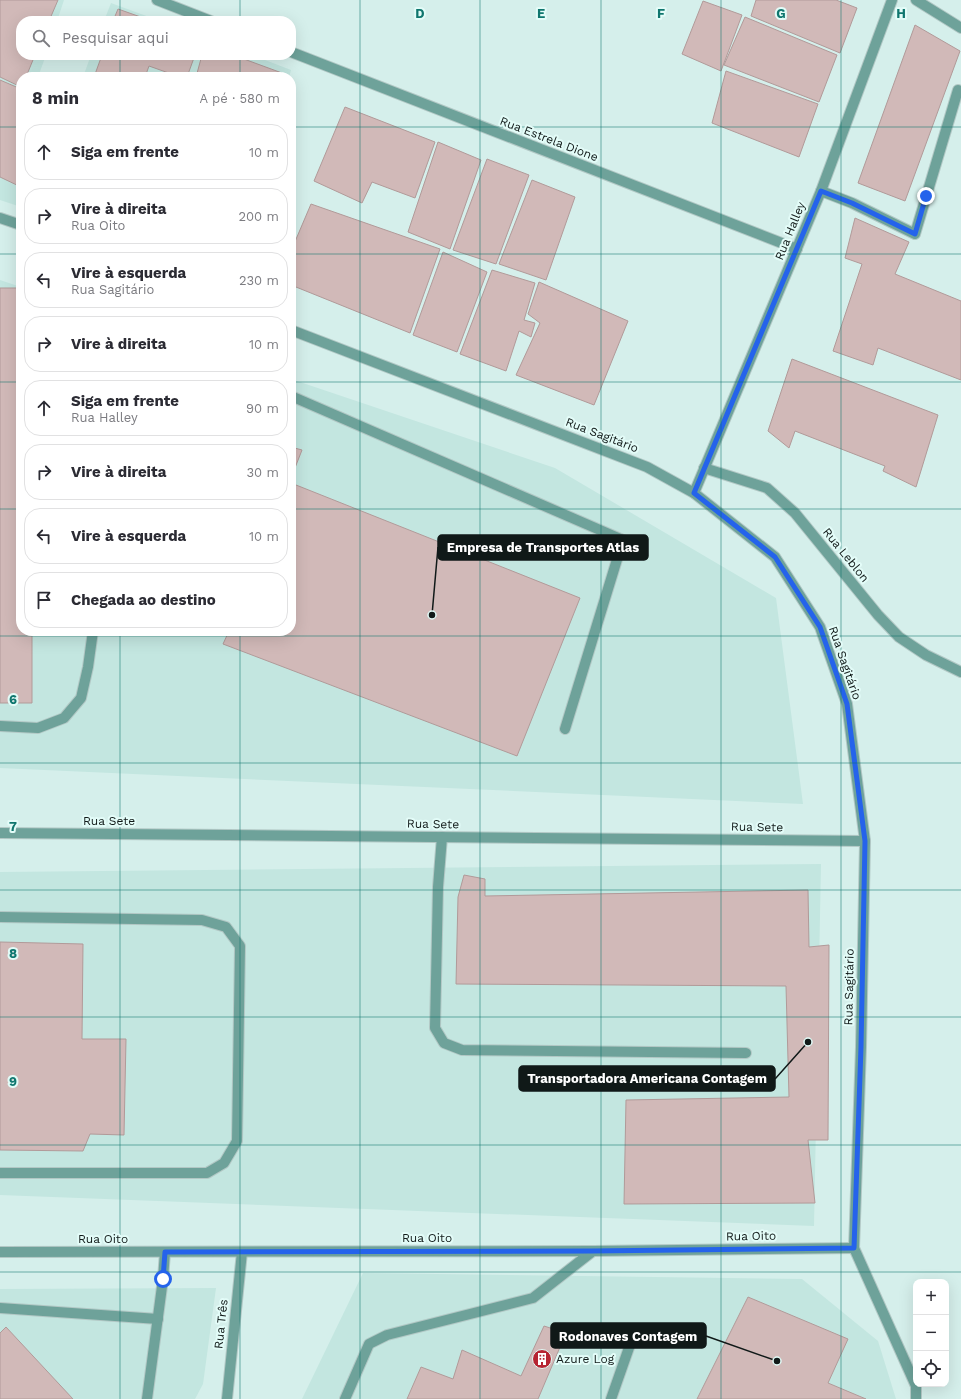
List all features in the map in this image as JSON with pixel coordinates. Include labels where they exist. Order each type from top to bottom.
[{"type":"street","points":[[157,0],[198,16]]},
{"type":"street","name":"Rua Halley","points":[[694,493],[821,191],[892,0]]},
{"type":"street","points":[[916,0],[961,28]]},
{"type":"street","name":"Rua Estrela Dione","points":[[296,54],[797,249]]},
{"type":"street","points":[[821,191],[852,203],[915,234],[958,90]]},
{"type":"street","points":[[0,218],[16,223]]},
{"type":"street","name":"Rua Sagitário","points":[[296,332],[647,466],[694,493],[775,557],[820,627],[847,704],[865,841],[861,1047],[854,1248],[916,1386],[916,1399]]},
{"type":"street","points":[[296,398],[623,540],[565,729]]},
{"type":"street","name":"Rua Leblon","points":[[704,468],[767,488],[796,513],[878,615],[899,637],[926,655],[961,672]]},
{"type":"street","points":[[0,726],[38,728],[64,718],[81,698],[88,667],[92,636]]},
{"type":"street","name":"Rua Sete","points":[[0,833],[865,841]]},
{"type":"street","points":[[442,837],[438,887],[435,1028],[444,1043],[462,1050],[746,1053]]},
{"type":"street","points":[[0,917],[202,920],[226,927],[240,946],[237,1141],[224,1163],[207,1173],[0,1173]]},
{"type":"street","name":"Rua Oito","points":[[0,1252],[592,1251],[854,1248]]},
{"type":"street","points":[[345,1399],[369,1344],[387,1335],[533,1298],[592,1251]]},
{"type":"street","points":[[147,1399],[163,1279],[165,1252]]},
{"type":"street","name":"Rua Três","points":[[227,1399],[242,1252]]},
{"type":"street","points":[[0,1308],[158,1319]]},
{"type":"street","points":[[611,1399],[631,1342]]},
{"type":"shaded area","points":[[0,0],[64,0],[59,16],[16,16],[16,60],[44,60],[40,72],[16,72],[16,205],[0,200]]},
{"type":"shaded area","points":[[111,3],[146,16],[106,16]]},
{"type":"shaded area","points":[[89,60],[265,60],[291,70],[290,72],[85,72]]},
{"type":"shaded area","points":[[0,280],[16,285],[16,636],[296,636],[296,381],[555,468],[776,598],[803,804],[0,768]]},
{"type":"shaded area","points":[[821,864],[814,1226],[0,1195],[0,872]]},
{"type":"shaded area","points":[[363,1273],[802,1279],[878,1341],[896,1399],[302,1399]]},
{"type":"shaded area","points":[[216,1288],[203,1384],[195,1399],[0,1399],[0,1289]]},
{"type":"building","points":[[0,0],[58,0],[51,16],[16,16],[16,60],[33,60],[28,72],[16,72],[16,85],[0,77]]},
{"type":"building","points":[[756,0],[836,0],[857,8],[840,53],[751,16]]},
{"type":"building","points":[[703,1],[742,15],[721,71],[682,54]]},
{"type":"building","points":[[118,9],[138,16],[115,16]]},
{"type":"building","points":[[745,17],[837,55],[819,102],[724,65]]},
{"type":"building","points":[[915,25],[960,51],[905,201],[858,183]]},
{"type":"building","points":[[100,60],[193,60],[189,72],[166,72],[149,66],[147,72],[96,72]]},
{"type":"building","points":[[201,60],[247,60],[279,72],[197,72]]},
{"type":"building","points":[[726,71],[818,104],[799,157],[712,123]]},
{"type":"building","points":[[0,80],[16,87],[16,185],[0,177]]},
{"type":"building","points":[[345,107],[435,142],[415,198],[372,182],[362,203],[314,181]]},
{"type":"building","points":[[438,142],[481,160],[450,249],[408,232]]},
{"type":"building","points":[[487,159],[529,175],[496,264],[453,250]]},
{"type":"building","points":[[532,180],[575,197],[546,280],[499,264]]},
{"type":"building","points":[[311,204],[440,249],[410,333],[296,287],[296,239]]},
{"type":"building","points":[[855,218],[909,242],[895,274],[961,301],[961,380],[878,348],[873,365],[833,351],[862,264],[845,258]]},
{"type":"building","points":[[443,252],[487,272],[457,352],[413,335]]},
{"type":"building","points":[[492,270],[535,283],[524,320],[535,323],[531,337],[519,331],[506,371],[460,354]]},
{"type":"building","points":[[539,282],[628,321],[594,405],[516,375],[540,323],[528,314]]},
{"type":"building","points":[[0,288],[16,288],[16,636],[32,636],[32,703],[0,703]]},
{"type":"building","points":[[792,359],[938,415],[916,487],[883,471],[885,466],[795,431],[789,448],[768,431]]},
{"type":"building","points":[[296,448],[302,450],[296,465]]},
{"type":"building","points":[[296,485],[580,598],[517,756],[223,644],[227,636],[296,636]]},
{"type":"building","points":[[464,875],[485,879],[485,896],[808,890],[809,947],[829,945],[828,1140],[808,1140],[815,1203],[624,1204],[626,1100],[789,1097],[786,986],[456,984],[458,897]]},
{"type":"building","points":[[0,942],[83,944],[82,1039],[126,1039],[124,1135],[90,1134],[83,1151],[0,1150]]},
{"type":"building","points":[[748,1297],[848,1339],[828,1383],[866,1399],[697,1399]]},
{"type":"building","name":"Azure Log","points":[[544,1326],[566,1333],[538,1399],[407,1399],[421,1367],[453,1379],[462,1350],[521,1376]]},
{"type":"building","points":[[6,1327],[73,1399],[0,1399],[0,1333]]},
{"type":"place","name":"Empresa de Transportes Atlas","points":[[432,615]]},
{"type":"place","name":"Transportadora Americana Contagem","points":[[808,1042]]},
{"type":"place","name":"Azure Log","points":[[542,1359]]},
{"type":"place","name":"Rodonaves Contagem","points":[[777,1361]]},
{"type":"route","points":[[163,1279],[165,1252],[592,1251],[854,1248],[861,1047],[865,841],[847,704],[820,627],[775,557],[694,493],[821,191],[852,203],[915,234],[926,196]]}]
